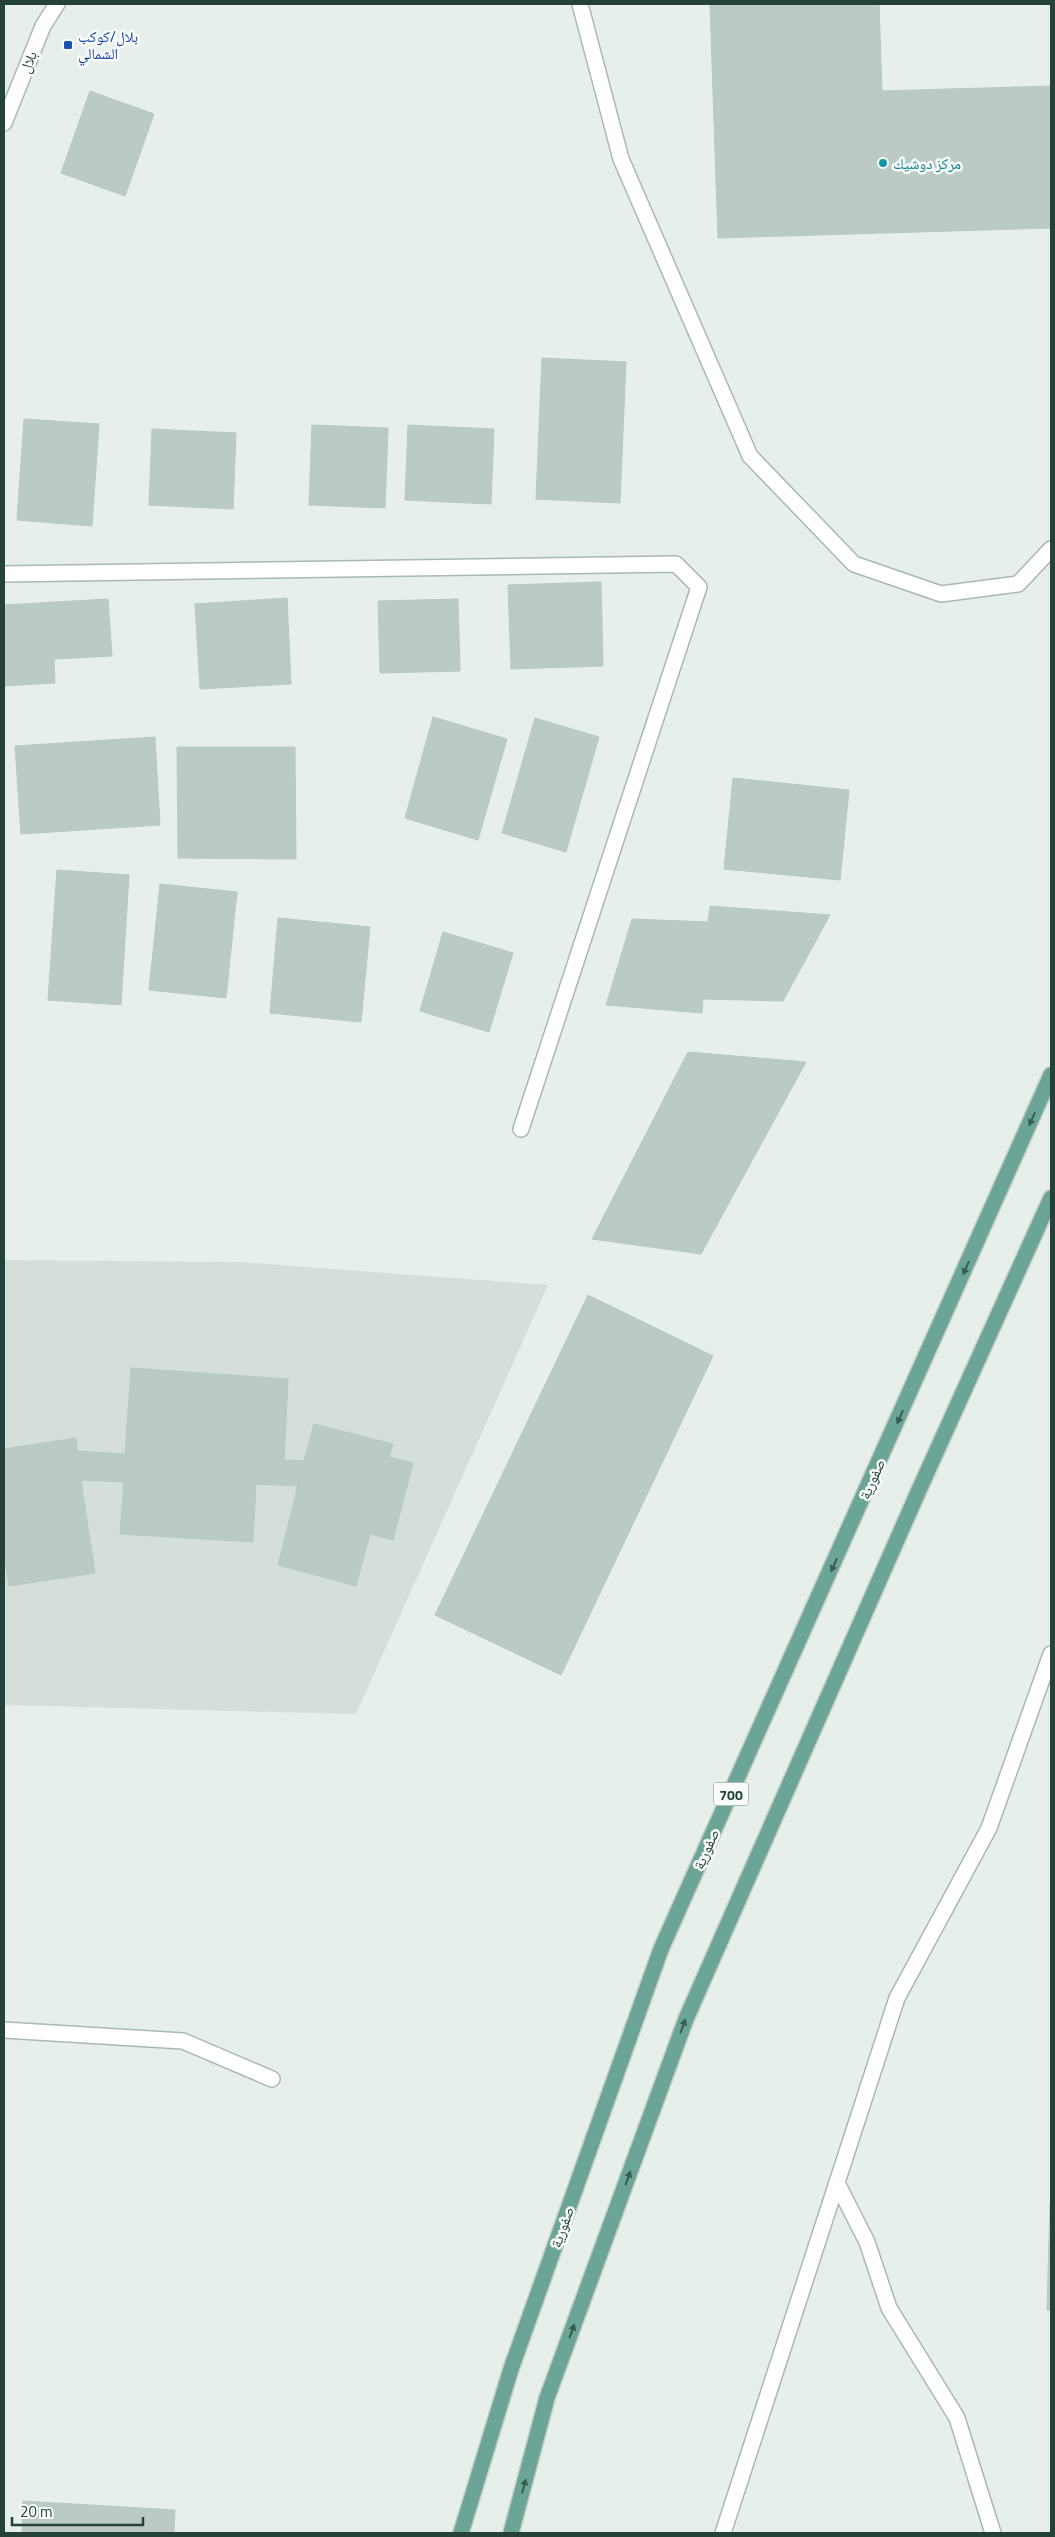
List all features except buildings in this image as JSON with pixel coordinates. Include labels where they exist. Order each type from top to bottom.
[{"type":"main road","name":"صفورية","points":[[461,2533],[512,2368],[661,1949],[1051,1075]]},
{"type":"main road","points":[[511,2533],[548,2398],[686,2019],[914,1500],[1051,1198]]},
{"type":"street","name":"بلال","points":[[4,123],[42,26],[57,4]]},
{"type":"street","points":[[580,4],[621,159],[750,456],[854,564],[941,594],[1018,584],[1051,549]]},
{"type":"street","points":[[4,574],[676,564],[699,586],[521,1129]]},
{"type":"street","points":[[723,2533],[897,1998],[989,1828],[1051,1654]]},
{"type":"street","points":[[4,2030],[184,2041],[272,2079]]},
{"type":"street","points":[[837,2183],[867,2242],[889,2308],[957,2418],[993,2533]]},
{"type":"shaded area","points":[[4,1260],[240,1262],[548,1285],[356,1714],[4,1705]]},
{"type":"place","name":"بلال/كوكب الشمالي","points":[[68,45]]},
{"type":"place","name":"مركز دوشيك","points":[[883,163]]}]
